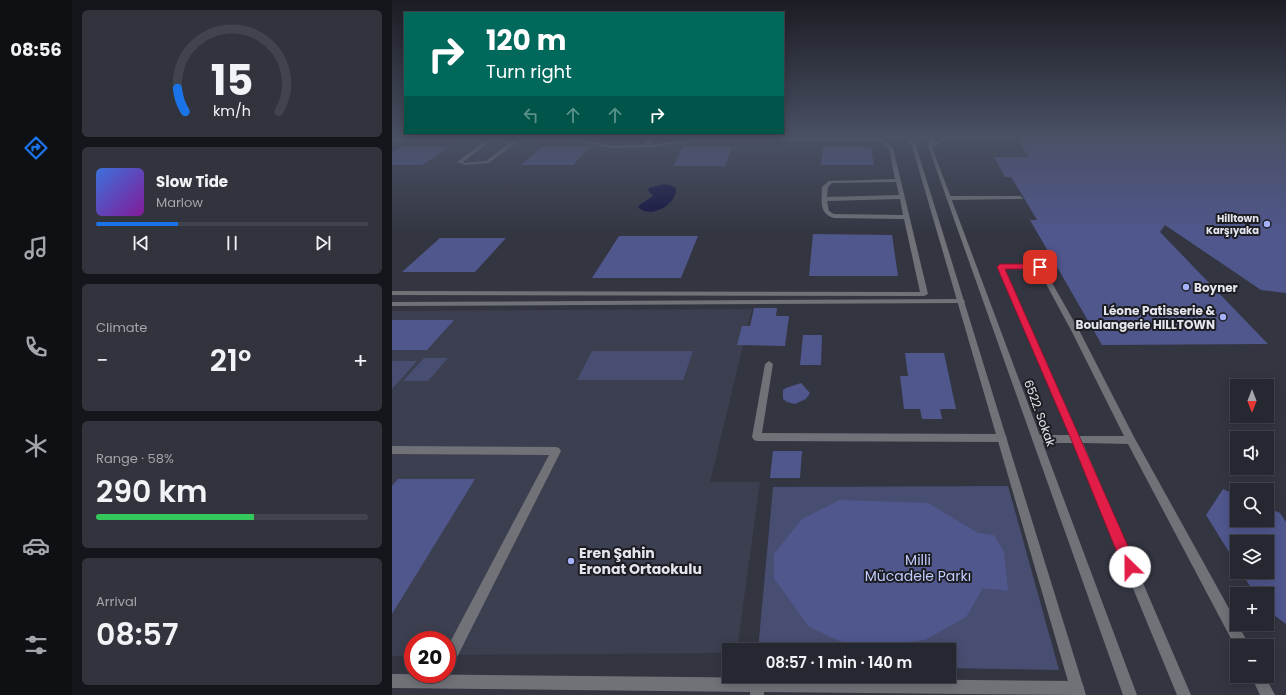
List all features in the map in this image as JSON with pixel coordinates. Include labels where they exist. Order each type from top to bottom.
[{"type":"street","points":[[392,293],[924,294],[896,170]]},
{"type":"street","points":[[456,679],[758,690],[1078,691],[921,170]]},
{"type":"street","name":"6522. Sokak","points":[[941,170],[949,198],[1130,695]]},
{"type":"street","points":[[898,180],[834,181],[826,185],[826,213],[831,216],[906,216]]},
{"type":"street","points":[[825,199],[902,197]]},
{"type":"street","points":[[949,198],[1020,198]]},
{"type":"street","points":[[1184,695],[1076,439],[1000,267],[1040,267],[1076,332],[1131,440],[1238,639]]},
{"type":"street","points":[[392,304],[961,301]]},
{"type":"street","points":[[769,364],[757,437],[1002,438]]},
{"type":"street","points":[[1037,439],[1131,440]]},
{"type":"street","points":[[392,450],[556,450],[456,644]]},
{"type":"street","points":[[392,681],[404,680]]},
{"type":"street","points":[[1262,683],[1268,695]]},
{"type":"shaded area","points":[[664,184],[676,188],[673,200],[656,211],[643,211],[638,207],[653,196],[648,190],[649,188]]},
{"type":"shaded area","name":"Eren Şahin Eronat Ortaokulu","points":[[752,309],[710,482],[760,482],[738,643],[722,643],[722,653],[456,655],[456,631],[404,631],[404,656],[392,656],[392,311]]},
{"type":"green space","points":[[592,351],[693,351],[683,380],[577,380]]},
{"type":"green space","points":[[424,358],[448,358],[428,381],[403,381]]},
{"type":"green space","points":[[392,361],[417,361],[392,389]]},
{"type":"green space","name":"Milli Mücadele Parkı","points":[[1008,486],[1059,670],[956,668],[956,643],[759,643],[773,487]]},
{"type":"building","points":[[1001,170],[1286,170],[1286,293],[1261,290],[1165,225],[1160,232],[1268,344],[1102,345],[1030,220],[1037,220],[1011,177],[1005,177]]},
{"type":"building","points":[[813,234],[892,235],[898,276],[809,276]]},
{"type":"building","points":[[619,236],[698,236],[681,278],[592,278]]},
{"type":"building","points":[[440,238],[506,238],[475,272],[402,272]]},
{"type":"building","points":[[754,308],[777,308],[776,316],[789,316],[785,346],[737,345],[742,326],[750,326]]},
{"type":"building","points":[[392,320],[454,320],[427,350],[392,350]]},
{"type":"building","points":[[803,335],[822,335],[821,365],[800,365]]},
{"type":"building","points":[[905,353],[944,353],[956,409],[940,409],[942,419],[922,419],[920,409],[904,409],[900,376],[908,376]]},
{"type":"building","points":[[801,383],[810,393],[806,399],[795,404],[787,402],[783,399],[783,390]]},
{"type":"building","points":[[773,451],[802,451],[800,478],[770,478]]},
{"type":"building","points":[[398,479],[475,479],[392,614],[392,486]]},
{"type":"building","points":[[1223,489],[1230,492],[1230,527],[1274,527],[1274,510],[1280,513],[1286,522],[1286,624],[1274,615],[1274,587],[1251,587],[1245,579],[1274,579],[1274,535],[1230,535],[1230,554],[1206,515]]},
{"type":"building","points":[[840,500],[928,503],[978,533],[994,535],[1004,552],[1008,591],[983,588],[966,617],[925,640],[900,643],[854,643],[839,641],[808,626],[774,578],[774,554],[802,519]]},
{"type":"place","name":"Hilltown Karşıyaka","points":[[1267,224]]},
{"type":"place","name":"Boyner","points":[[1186,287]]},
{"type":"place","name":"Léone Patisserie & Boulangerie HILLTOWN","points":[[1223,317]]},
{"type":"place","name":"Eren Şahin Eronat Ortaokulu","points":[[571,561]]},
{"type":"route","points":[[1040,267],[1000,267],[1076,439],[1130,567]]}]
